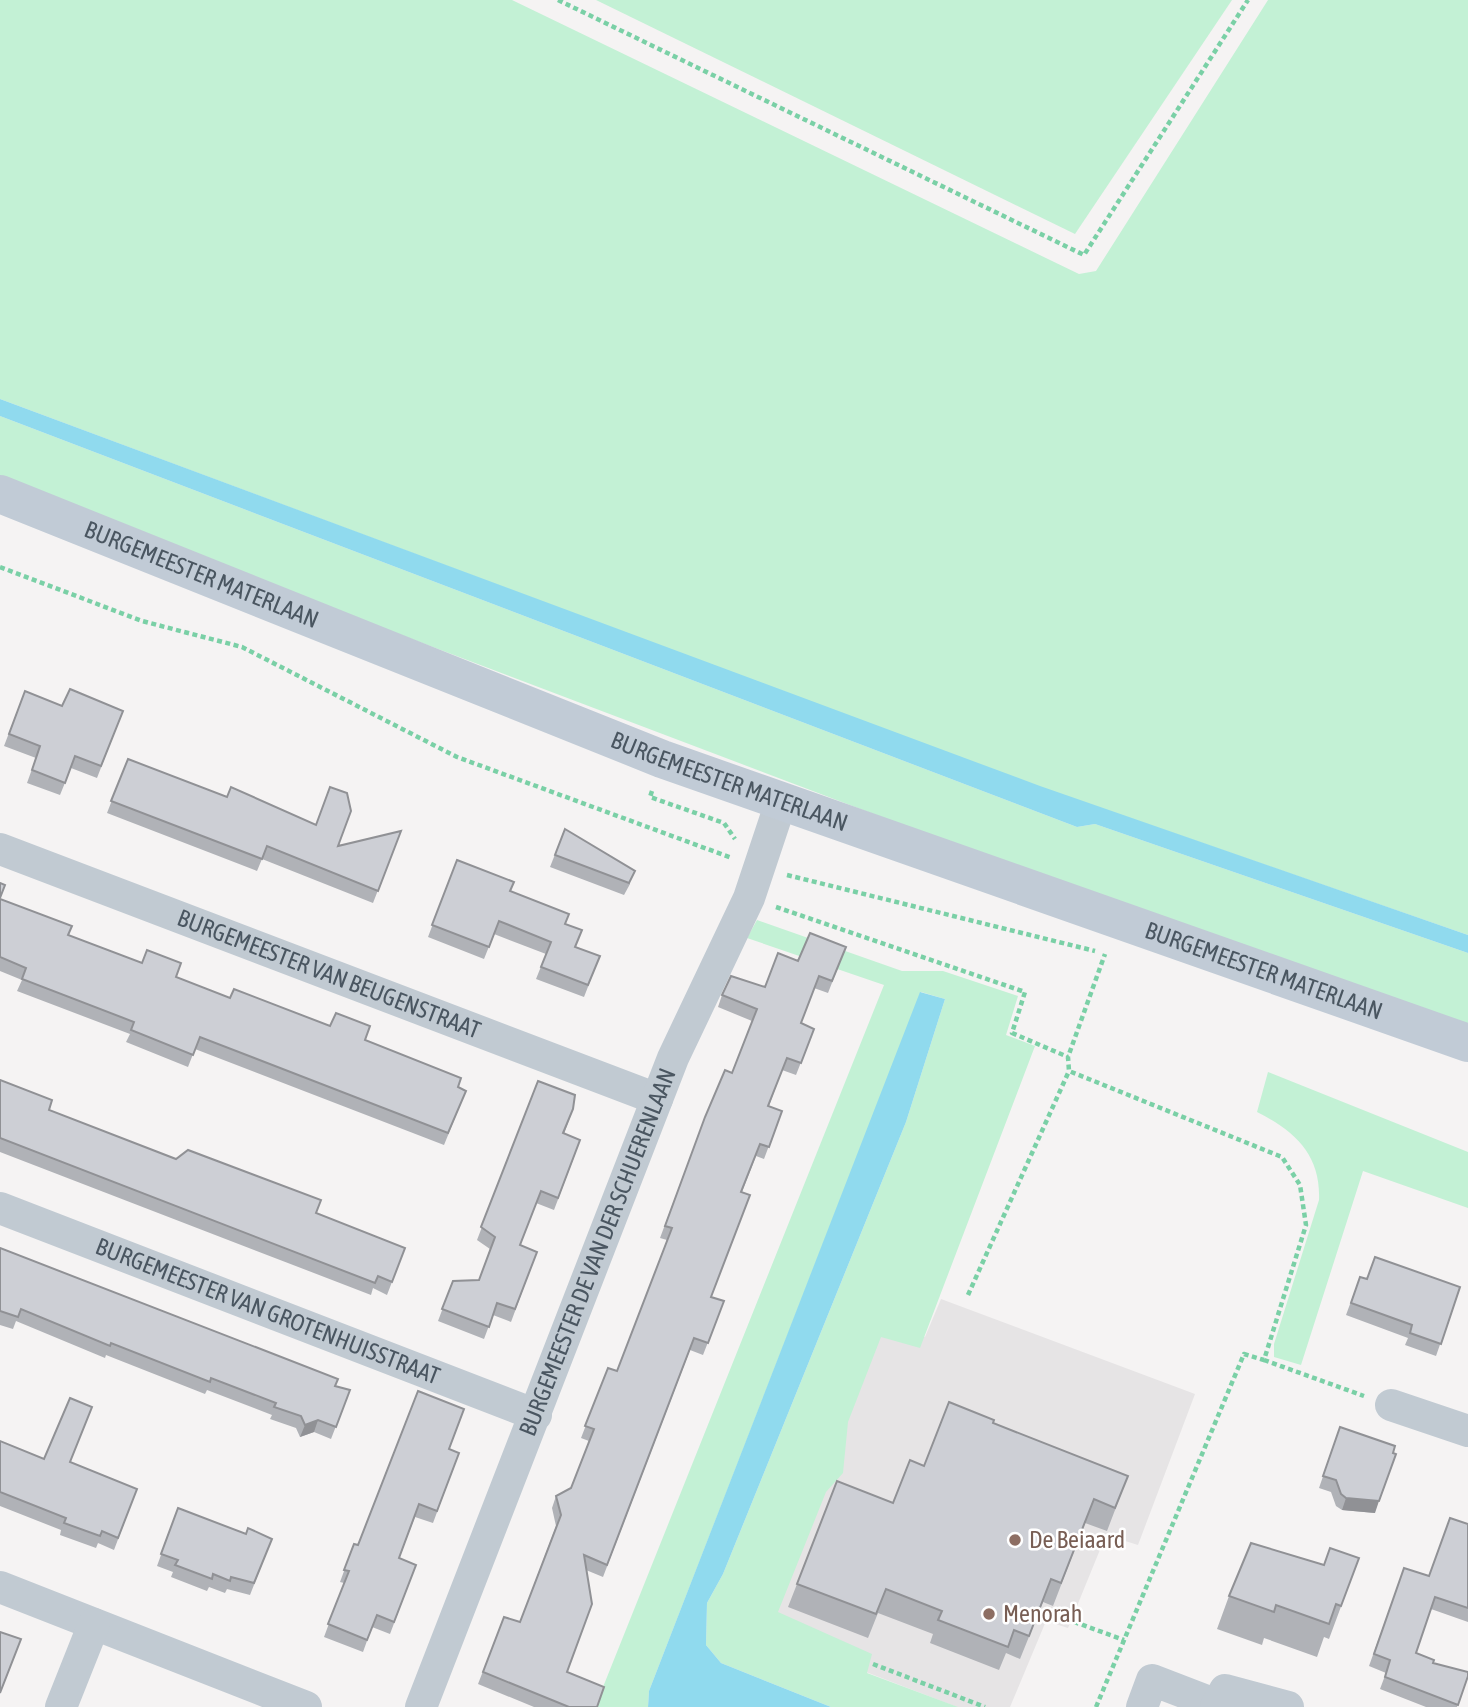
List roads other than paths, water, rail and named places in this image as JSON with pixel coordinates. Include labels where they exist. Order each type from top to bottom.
[{"type":"main road","name":"BURGEMEESTER MATERLAAN","points":[[0,494],[662,759],[1468,1043]]},
{"type":"street","name":"BURGEMEESTER DE VAN DER SCHUERENLAAN","points":[[421,1707],[657,1099],[690,1020],[750,898],[781,802]]},
{"type":"street","name":"BURGEMEESTER VAN BEUGENSTRAAT","points":[[0,849],[657,1099]]},
{"type":"street","name":"BURGEMEESTER VAN GROTENHUISSTRAAT","points":[[0,1208],[536,1415]]},
{"type":"street","points":[[1391,1405],[1468,1431]]},
{"type":"street","points":[[0,1587],[306,1707]]},
{"type":"street","points":[[61,1707],[94,1624]]},
{"type":"street","points":[[1142,1707],[1152,1680],[1216,1706],[1225,1690],[1288,1707]]},
{"type":"water","points":[[0,399],[1040,786],[1468,935],[1468,953],[1095,824],[1077,827],[0,416]]},
{"type":"water","points":[[920,992],[945,999],[906,1122],[723,1574],[707,1603],[706,1645],[721,1663],[831,1707],[648,1707],[649,1691]]},
{"type":"place","name":"De Beiaard","points":[[1015,1540]]},
{"type":"place","name":"Menorah","points":[[989,1614]]}]
